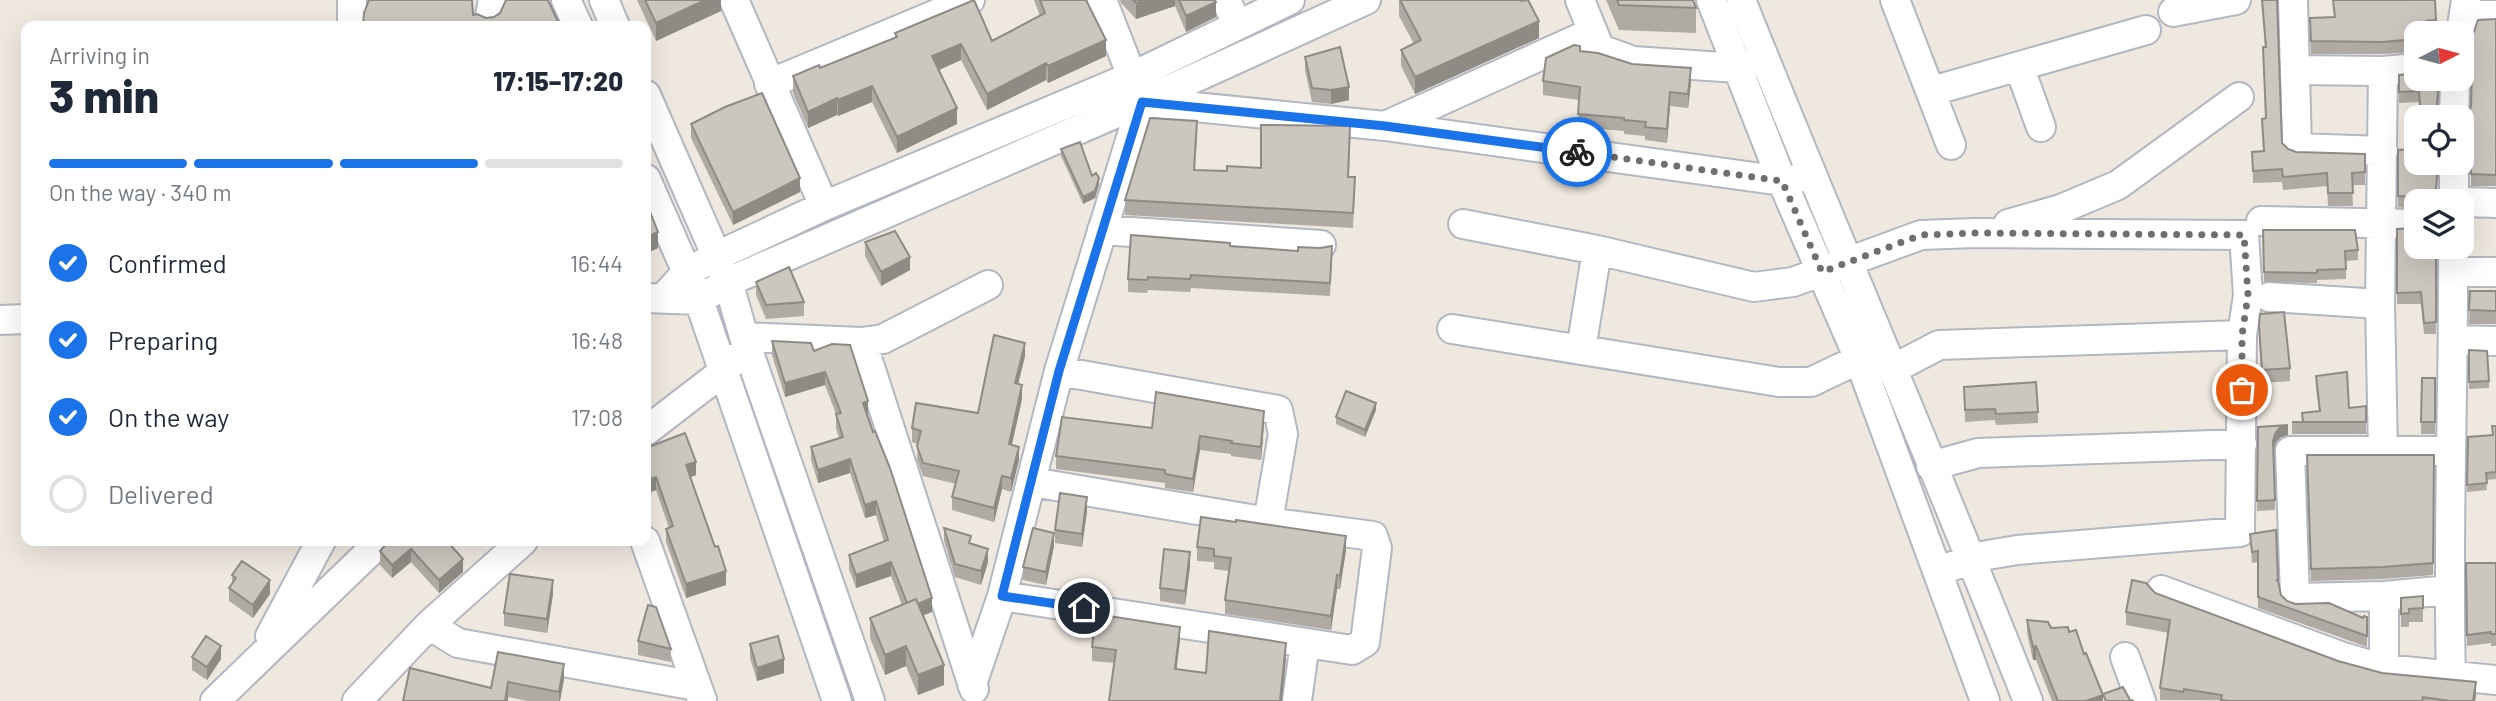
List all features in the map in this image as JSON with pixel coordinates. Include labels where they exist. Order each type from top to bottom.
[{"type":"street","points":[[352,0],[352,21]]},
{"type":"street","points":[[489,21],[493,0]]},
{"type":"street","points":[[566,0],[576,21]]},
{"type":"street","points":[[604,0],[613,21]]},
{"type":"street","points":[[735,0],[769,84],[824,206]]},
{"type":"street","points":[[769,84],[971,0]]},
{"type":"street","points":[[976,693],[1059,371],[1102,230],[1138,89],[1102,0]]},
{"type":"street","points":[[655,297],[699,300],[728,282],[1138,89],[1231,12],[1290,0]]},
{"type":"street","points":[[655,297],[687,272],[824,206],[1138,89],[1366,0]]},
{"type":"street","points":[[1580,0],[1600,49],[1633,61],[1738,68],[1765,59]]},
{"type":"street","points":[[1711,0],[1782,181],[1859,359],[1938,571],[1976,699],[2025,694],[1741,0]]},
{"type":"street","points":[[2173,12],[2236,0]]},
{"type":"street","points":[[2293,0],[2297,148],[2383,151]]},
{"type":"street","points":[[1905,2],[1951,145]]},
{"type":"street","points":[[2464,16],[2496,15]]},
{"type":"street","points":[[1932,91],[2146,30]]},
{"type":"street","points":[[1385,126],[1593,32]]},
{"type":"street","points":[[2019,66],[2041,127]]},
{"type":"street","points":[[2296,70],[2404,69]]},
{"type":"street","points":[[2383,71],[2380,304],[2383,451]]},
{"type":"street","points":[[1138,89],[1782,181],[1812,176]]},
{"type":"street","points":[[1975,233],[2061,209],[2118,185],[2239,97]]},
{"type":"street","points":[[651,106],[728,282],[746,342],[870,701]]},
{"type":"street","points":[[651,190],[699,300],[837,701]]},
{"type":"street","points":[[2474,202],[2496,203]]},
{"type":"street","points":[[2262,221],[2404,225]]},
{"type":"street","points":[[1463,224],[1597,250],[1754,286],[1793,282],[1921,235],[2244,235],[2248,295],[2242,335],[2240,533],[2017,550],[1972,559],[1938,571]]},
{"type":"street","points":[[1102,230],[1321,245]]},
{"type":"street","points":[[1581,350],[1597,250]]},
{"type":"street","points":[[2451,676],[2449,451],[2454,340],[2453,259],[2496,272]]},
{"type":"street","points":[[746,342],[862,342],[883,339],[988,285]]},
{"type":"street","points":[[2269,297],[2380,304]]},
{"type":"street","points":[[0,320],[21,319]]},
{"type":"street","points":[[1451,329],[1779,382],[1811,382],[1859,359]]},
{"type":"street","points":[[1894,369],[1939,345],[2242,335]]},
{"type":"street","points":[[2454,340],[2496,341]]},
{"type":"street","points":[[651,421],[724,372],[746,342]]},
{"type":"street","points":[[862,342],[976,693]]},
{"type":"street","points":[[1059,371],[1278,410],[1283,434],[1268,522]]},
{"type":"street","points":[[1931,466],[1978,453],[2242,444]]},
{"type":"street","points":[[2449,451],[2290,451],[2295,598],[2384,596],[2449,590]]},
{"type":"street","points":[[1002,596],[1352,650],[1365,642],[1377,548],[1373,536],[1268,522],[1032,482]]},
{"type":"street","points":[[257,660],[318,546]]},
{"type":"street","points":[[215,701],[377,546]]},
{"type":"street","points":[[357,701],[429,625],[517,546]]},
{"type":"street","points":[[647,546],[699,694]]},
{"type":"street","points":[[2161,590],[2343,657],[2384,669],[2496,680]]},
{"type":"street","points":[[2384,596],[2384,669]]},
{"type":"street","points":[[429,625],[458,643],[699,694]]},
{"type":"street","points":[[1297,701],[1305,643]]},
{"type":"street","points":[[2124,656],[2141,701]]},
{"type":"building","points":[[369,0],[472,0],[473,15],[486,18],[500,13],[506,0],[548,0],[558,21],[363,21]]},
{"type":"building","points":[[645,0],[705,0],[656,23]]},
{"type":"building","points":[[974,0],[992,41],[1045,13],[1040,0],[1086,0],[1106,40],[1048,66],[1046,63],[987,94],[961,44],[932,56],[957,108],[897,137],[872,86],[808,112],[793,76],[897,37],[895,33]]},
{"type":"building","points":[[1179,0],[1215,0],[1216,2],[1186,16]]},
{"type":"building","points":[[1400,0],[1528,0],[1539,21],[1415,77],[1401,50],[1421,40]]},
{"type":"building","points":[[1617,0],[1693,0],[1696,8],[1619,5]]},
{"type":"building","points":[[2262,0],[2277,0],[2282,143],[2296,152],[2365,154],[2365,172],[2352,173],[2353,193],[2328,193],[2327,173],[2283,177],[2282,169],[2253,171],[2252,152],[2264,151],[2262,119],[2266,118],[2263,47],[2266,47]]},
{"type":"building","points":[[2333,0],[2435,0],[2436,20],[2404,21],[2404,40],[2311,41],[2310,18],[2335,17]]},
{"type":"building","points":[[2496,19],[2496,175],[2474,174],[2474,105],[2471,105],[2471,91],[2474,91],[2474,32],[2478,20]]},
{"type":"building","points":[[1574,45],[1580,46],[1580,51],[1598,53],[1632,64],[1691,68],[1688,94],[1670,92],[1667,129],[1645,127],[1646,122],[1624,118],[1578,114],[1580,87],[1543,81],[1546,58]]},
{"type":"building","points":[[1340,47],[1349,87],[1331,90],[1312,88],[1305,57]]},
{"type":"building","points":[[2404,74],[2404,91],[2419,91],[2399,92],[2399,75]]},
{"type":"building","points":[[2419,91],[2438,91],[2437,105],[2420,105]]},
{"type":"building","points":[[762,93],[800,178],[733,212],[691,124]]},
{"type":"building","points":[[1150,118],[1197,121],[1194,170],[1227,171],[1227,166],[1261,168],[1261,125],[1350,126],[1348,177],[1355,177],[1353,213],[1125,200]]},
{"type":"building","points":[[1080,142],[1092,176],[1096,173],[1099,178],[1095,191],[1083,197],[1061,149]]},
{"type":"building","points":[[2398,150],[2404,150],[2404,175],[2437,175],[2436,189],[2404,189],[2404,196],[2398,196]]},
{"type":"building","points":[[651,214],[658,232],[651,236]]},
{"type":"building","points":[[2397,229],[2404,229],[2404,259],[2436,259],[2436,322],[2424,323],[2421,292],[2397,293]]},
{"type":"building","points":[[2263,230],[2355,230],[2358,250],[2345,251],[2346,269],[2317,270],[2317,273],[2264,272]]},
{"type":"building","points":[[895,231],[910,257],[881,272],[865,242]]},
{"type":"building","points":[[1131,235],[1298,251],[1298,247],[1332,246],[1330,283],[1191,275],[1190,279],[1128,279]]},
{"type":"building","points":[[789,267],[804,302],[766,305],[756,282]]},
{"type":"building","points":[[2470,291],[2496,291],[2496,311],[2469,310]]},
{"type":"building","points":[[2284,312],[2290,368],[2262,370],[2260,314]]},
{"type":"building","points":[[994,335],[1025,343],[1015,383],[1022,385],[1009,444],[1019,447],[1011,478],[1002,476],[994,508],[952,497],[959,471],[923,463],[917,446],[921,431],[912,428],[916,403],[978,413]]},
{"type":"building","points":[[772,341],[811,343],[814,351],[832,344],[850,345],[868,401],[863,403],[890,468],[932,598],[918,604],[916,599],[907,603],[891,562],[856,575],[849,555],[888,540],[876,501],[865,505],[850,459],[818,470],[811,447],[843,437],[836,414],[841,413],[825,372],[785,383]]},
{"type":"building","points":[[2469,350],[2487,351],[2489,381],[2469,382]]},
{"type":"building","points":[[2347,372],[2349,408],[2366,406],[2366,422],[2303,422],[2302,413],[2320,411],[2316,376]]},
{"type":"building","points":[[2422,378],[2435,378],[2435,422],[2421,422]]},
{"type":"building","points":[[2036,382],[2038,412],[1996,414],[1995,409],[1965,410],[1964,387]]},
{"type":"building","points":[[1346,391],[1376,403],[1365,430],[1336,417]]},
{"type":"building","points":[[1156,392],[1264,411],[1261,447],[1200,436],[1193,479],[1165,474],[1165,470],[1056,456],[1062,417],[1152,428]]},
{"type":"building","points":[[2288,425],[2276,432],[2273,441],[2275,500],[2257,501],[2258,427]]},
{"type":"building","points":[[2492,426],[2496,426],[2496,472],[2486,473],[2487,483],[2467,485],[2468,437],[2493,435]]},
{"type":"building","points":[[685,433],[696,462],[686,465],[726,571],[686,584],[666,529],[673,526],[656,477],[651,479],[651,446]]},
{"type":"building","points":[[2307,455],[2434,455],[2433,563],[2311,569]]},
{"type":"building","points":[[1060,493],[1087,497],[1082,534],[1055,530]]},
{"type":"building","points":[[1201,517],[1346,536],[1331,616],[1225,600],[1231,558],[1214,556],[1214,549],[1197,547]]},
{"type":"building","points":[[944,528],[971,536],[969,543],[988,549],[981,571],[955,564]]},
{"type":"building","points":[[1033,528],[1054,533],[1046,572],[1023,567]]},
{"type":"building","points":[[2276,530],[2276,580],[2281,595],[2295,604],[2329,603],[2363,618],[2367,617],[2367,636],[2258,597],[2258,551],[2252,552],[2250,534]]},
{"type":"building","points":[[384,546],[451,546],[463,559],[439,580],[411,549],[392,565],[380,551]]},
{"type":"building","points":[[1164,549],[1190,552],[1185,591],[1160,588]]},
{"type":"building","points":[[242,561],[270,580],[253,605],[229,588],[236,578],[232,575]]},
{"type":"building","points":[[2466,563],[2496,563],[2496,634],[2491,632],[2467,635]]},
{"type":"building","points":[[510,574],[553,580],[547,619],[504,613]]},
{"type":"building","points":[[2132,580],[2146,583],[2155,593],[2338,661],[2382,673],[2476,682],[2473,701],[2423,697],[2422,701],[2230,701],[2221,700],[2222,695],[2160,688],[2170,620],[2126,612]]},
{"type":"building","points":[[2423,596],[2423,608],[2409,609],[2409,613],[2401,614],[2401,598]]},
{"type":"building","points":[[916,599],[944,665],[918,675],[906,646],[885,655],[870,618]]},
{"type":"building","points":[[648,605],[656,607],[671,649],[638,641]]},
{"type":"building","points":[[1096,614],[1180,627],[1175,669],[1206,673],[1209,631],[1286,643],[1280,701],[1109,701],[1116,650],[1092,647]]},
{"type":"building","points":[[2027,620],[2048,622],[2051,628],[2068,627],[2069,632],[2076,630],[2103,695],[2086,701],[2058,701],[2036,646],[2033,647]]},
{"type":"building","points":[[206,636],[221,646],[207,667],[192,657]]},
{"type":"building","points":[[778,636],[784,659],[757,668],[750,644]]},
{"type":"building","points":[[498,652],[564,664],[559,692],[508,682],[505,701],[403,701],[410,668],[491,688]]},
{"type":"building","points":[[2123,687],[2130,700],[2134,701],[2106,701],[2103,694]]},
{"type":"way so far","points":[[1577,152],[1782,181],[1822,272],[1921,235],[2244,235],[2248,295],[2242,335],[2242,390]]},
{"type":"route","points":[[1084,608],[1002,596],[1059,371],[1142,102],[1385,126],[1577,152]]}]
